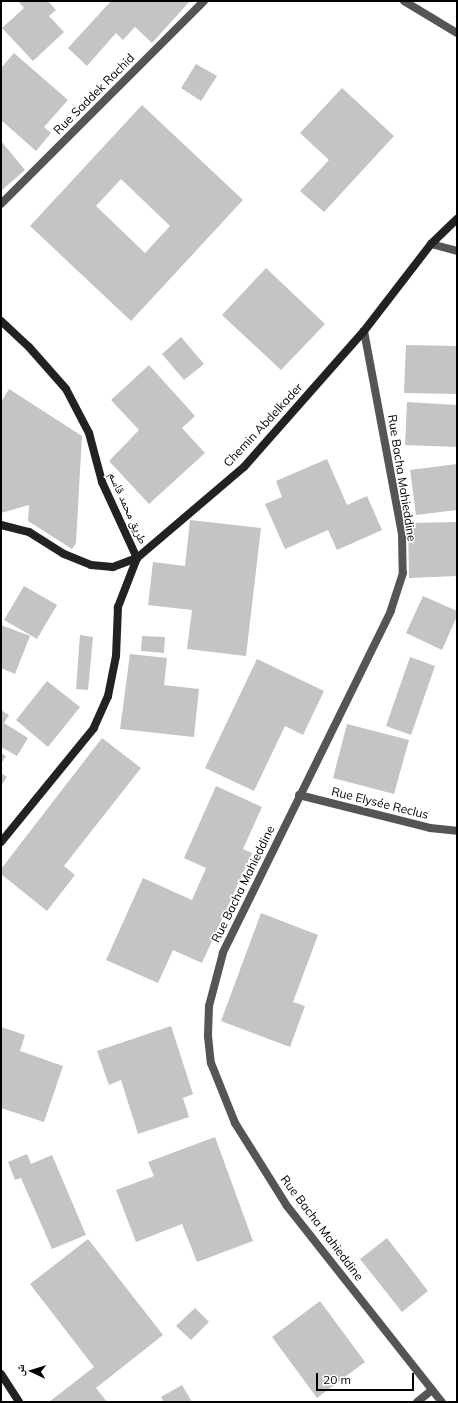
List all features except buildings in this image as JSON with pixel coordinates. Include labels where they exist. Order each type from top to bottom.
[{"type":"street","name":"Rue Saddek Rachid","points":[[1,204],[204,1]]},
{"type":"street","points":[[404,1],[457,33]]},
{"type":"street","name":"Chemin Abdelkader","points":[[1,525],[29,532],[64,554],[91,565],[113,567],[137,558],[244,467],[364,331],[431,244],[457,219]]},
{"type":"street","points":[[431,244],[457,251]]},
{"type":"street","name":"طريق محمد قاسم","points":[[1,321],[29,347],[66,389],[88,433],[102,482],[137,558],[118,607],[116,656],[108,696],[94,728],[1,842]]},
{"type":"street","name":"Rue Bacha Mahieddine","points":[[364,331],[402,534],[403,573],[391,611],[299,795],[223,953],[209,1006],[208,1036],[211,1063],[235,1123],[287,1206],[442,1402]]},
{"type":"street","name":"Rue Elysée Reclus","points":[[299,795],[430,828],[457,831]]},
{"type":"street","points":[[1,1374],[19,1402]]},
{"type":"street","points":[[418,1402],[432,1390]]}]
